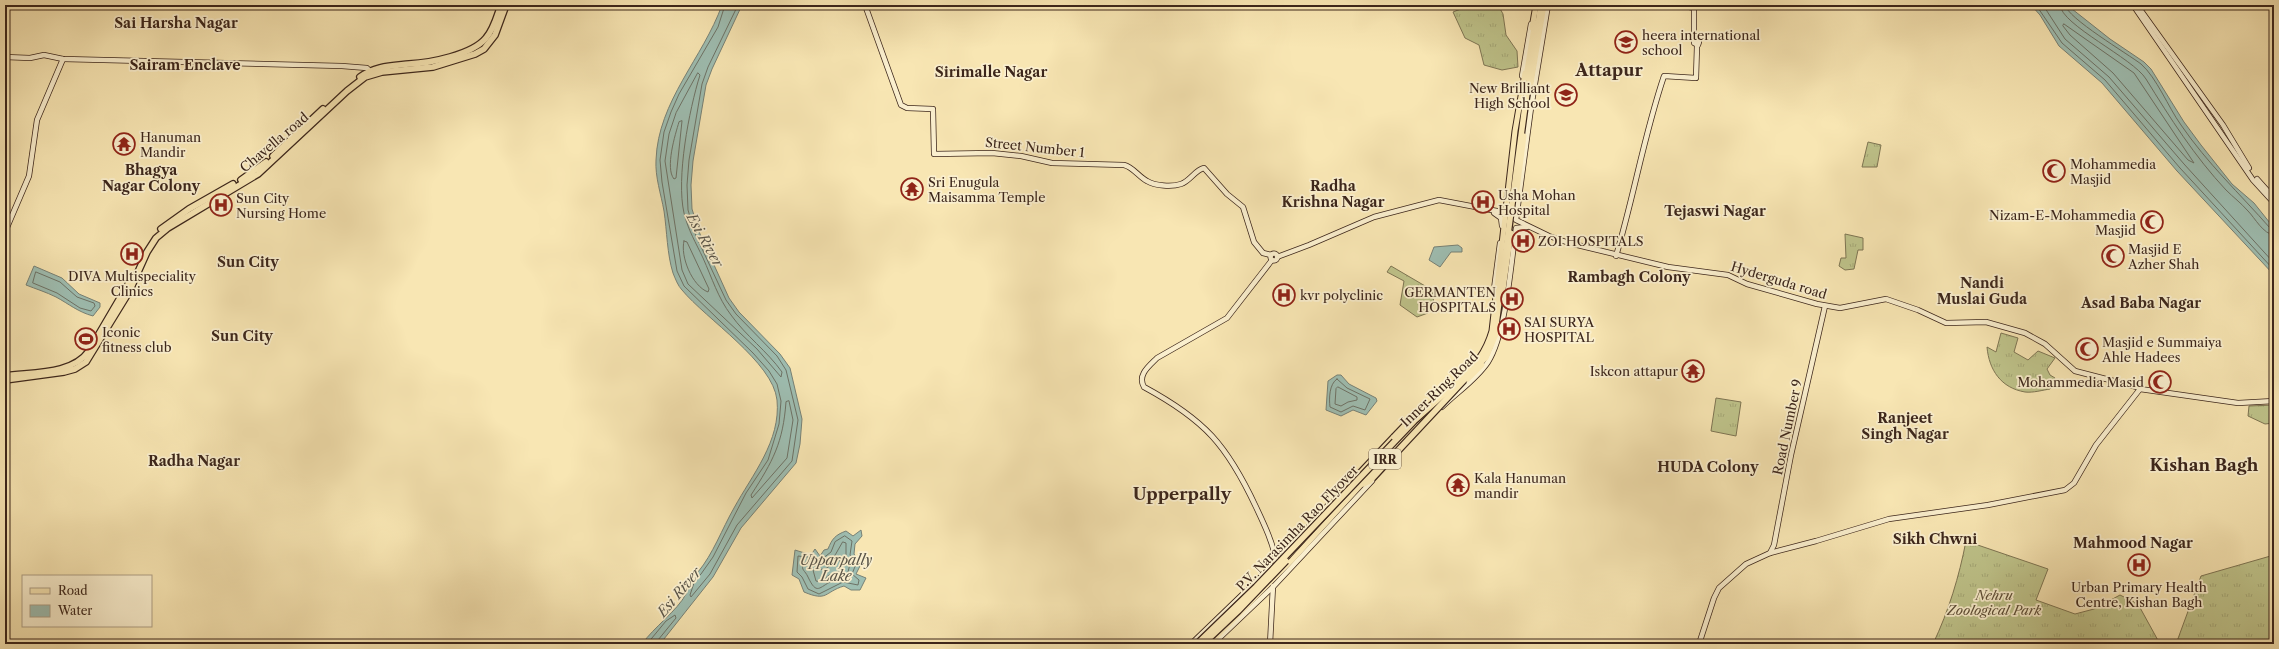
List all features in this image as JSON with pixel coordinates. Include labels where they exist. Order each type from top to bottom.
[{"type":"highway","name":"Chavella road","points":[[5,376],[61,368],[80,361],[89,351],[126,289],[145,250],[159,231],[189,209],[265,164],[344,89],[372,72],[430,62],[471,49],[483,41],[489,33],[501,5]]},
{"type":"highway","name":"Chavella road","points":[[5,380],[64,372],[81,366],[92,354],[129,292],[156,238],[190,213],[258,174],[347,91],[372,72],[432,67],[475,54],[488,45],[495,35],[506,5]]},
{"type":"highway","name":"P.V. Narasimha Rao Flyover","points":[[1197,644],[1256,587],[1414,421],[1463,379],[1482,356],[1492,332],[1537,5]]},
{"type":"highway","name":"P.V. Narasimha Rao Flyover","points":[[1203,644],[1238,612],[1417,424],[1485,358],[1496,332],[1525,106],[1543,5]]},
{"type":"highway","points":[[1348,486],[1423,408],[1463,379]]},
{"type":"highway","points":[[1363,484],[1370,481],[1463,379]]},
{"type":"main road","name":"Inner Ring Road","points":[[1209,644],[1325,529],[1363,484],[1463,379],[1478,361],[1488,344],[1493,325],[1494,301],[1514,141],[1537,5]]},
{"type":"main road","name":"Inner Ring Road","points":[[1192,644],[1277,563],[1348,486],[1423,411],[1478,369],[1490,352],[1495,340],[1502,311],[1528,99],[1540,49],[1543,5]]},
{"type":"main road","points":[[1222,617],[1230,624]]},
{"type":"street","name":"Street Number 1","points":[[865,5],[901,105],[907,108],[933,109],[934,154],[992,153],[1021,156],[1052,163],[1124,165],[1132,169],[1148,182],[1169,185],[1184,182],[1201,168],[1205,169],[1217,184],[1243,208],[1254,242],[1271,258]]},
{"type":"street","points":[[1540,49],[1548,5]]},
{"type":"street","points":[[1616,256],[1638,175],[1648,128],[1664,76],[1696,78],[1694,8],[1680,5]]},
{"type":"street","points":[[2133,5],[2261,190],[2274,203]]},
{"type":"street","points":[[2137,5],[2223,125],[2238,155],[2274,198]]},
{"type":"street","name":"Hyderguda road","points":[[1540,49],[1516,220],[1530,227],[1549,236],[1616,256],[1694,272],[1728,275],[1747,284],[1825,306],[1840,308],[1886,299],[1918,310],[1946,323],[1986,322],[2032,337],[2045,344],[2075,371],[2140,389],[2238,403],[2274,401]]},
{"type":"street","points":[[5,56],[30,58],[44,55],[63,59],[342,66],[372,72]]},
{"type":"street","points":[[5,232],[28,176],[37,120],[63,59]]},
{"type":"street","points":[[1277,563],[1273,543],[1247,488],[1224,448],[1193,416],[1144,387],[1141,382],[1142,376],[1148,367],[1157,358],[1227,318],[1274,254],[1277,257],[1309,245],[1374,216],[1439,200],[1499,215],[1502,221],[1494,301]]},
{"type":"street","points":[[1491,212],[1502,212],[1506,208]]},
{"type":"street","points":[[1213,644],[1273,587],[1409,436],[1475,378],[1488,363],[1497,345],[1516,228],[1519,226],[1530,227]]},
{"type":"street","name":"Road Number 9","points":[[1770,553],[1774,545],[1791,455],[1825,306]]},
{"type":"street","points":[[1699,644],[1714,598],[1719,588],[1746,564],[1770,553],[1889,520],[1994,504],[2065,490],[2074,483],[2096,444],[2140,389]]},
{"type":"street","name":"Inner Ring Road","points":[[1192,644],[1277,563]]},
{"type":"street","points":[[1270,644],[1274,578]]},
{"type":"green space","points":[[1471,5],[1498,5],[1503,14],[1506,35],[1517,51],[1518,67],[1502,70],[1484,65],[1479,45],[1465,38],[1453,12]]},
{"type":"green space","points":[[1868,142],[1881,145],[1877,167],[1862,167]]},
{"type":"green space","points":[[1845,234],[1863,238],[1863,250],[1858,250],[1854,269],[1845,270],[1839,266],[1841,258],[1846,258]]},
{"type":"green space","points":[[1391,266],[1432,290],[1434,304],[1428,313],[1417,317],[1400,305],[1404,281],[1387,272]]},
{"type":"green space","points":[[2001,333],[2018,338],[2014,352],[2028,360],[2038,351],[2055,358],[2047,369],[2050,375],[2055,378],[2050,389],[2025,392],[2009,387],[1998,377],[1990,363],[1987,347],[1996,352]]},
{"type":"green space","points":[[1716,398],[1741,402],[1736,436],[1711,431]]},
{"type":"green space","points":[[2274,405],[2274,423],[2265,424],[2248,416],[2249,406]]},
{"type":"green space","name":"Nehru Zoological Park","points":[[1966,541],[2048,569],[2036,600],[2075,614],[2094,609],[2120,595],[2138,604],[2160,644],[1933,644],[1953,593]]},
{"type":"green space","points":[[2274,555],[2274,644],[2176,644],[2201,576]]},
{"type":"water","points":[[722,5],[742,5],[706,85],[693,161],[691,185],[692,209],[700,234],[729,298],[739,312],[780,354],[790,368],[802,419],[800,444],[796,463],[741,528],[713,577],[660,644],[642,644],[682,600],[686,594],[691,579],[698,572],[708,557],[734,508],[764,457],[770,443],[777,415],[777,400],[773,386],[764,371],[752,356],[693,301],[677,282],[669,258],[664,211],[656,173],[659,139],[664,118],[714,24]]},
{"type":"water","points":[[2031,5],[2067,5],[2110,39],[2144,62],[2151,69],[2184,122],[2201,145],[2232,184],[2254,203],[2274,228],[2274,275],[2177,171],[2102,83],[2059,46],[2040,15]]},
{"type":"water","points":[[1458,245],[1462,248],[1462,252],[1451,252],[1440,267],[1429,260],[1434,247]]},
{"type":"water","points":[[34,266],[62,278],[79,294],[100,303],[100,307],[93,316],[78,310],[52,295],[26,285]]},
{"type":"water","points":[[1337,375],[1341,375],[1349,384],[1376,398],[1377,401],[1366,415],[1353,410],[1341,416],[1326,410],[1328,381]]},
{"type":"water","name":"Upparpally Lake","points":[[861,530],[862,536],[855,544],[854,554],[861,564],[856,574],[866,578],[860,590],[851,590],[844,586],[822,596],[804,592],[799,579],[792,575],[795,550],[811,555],[815,549],[820,556],[824,550],[828,549],[833,540],[839,534],[846,531],[853,536]]},
{"type":"place","name":"heera international school","points":[[1626,42]]},
{"type":"place","name":"New Brilliant High School","points":[[1566,95]]},
{"type":"place","name":"Hanuman Mandir","points":[[124,144]]},
{"type":"place","name":"Mohammedia Masjid","points":[[2054,171]]},
{"type":"place","name":"Sri Enugula Maisamma Temple","points":[[912,189]]},
{"type":"place","name":"Usha Mohan Hospital","points":[[1483,202]]},
{"type":"place","name":"Sun City Nursing Home","points":[[221,205]]},
{"type":"place","name":"Nizam-E-Mohammedia Masjid","points":[[2152,222]]},
{"type":"place","name":"ZOI HOSPITALS","points":[[1523,241]]},
{"type":"place","name":"DIVA Multispeciality Clinics","points":[[132,254]]},
{"type":"place","name":"Masjid E Azher Shah","points":[[2113,256]]},
{"type":"place","name":"kvr polyclinic","points":[[1284,295]]},
{"type":"place","name":"GERMANTEN HOSPITALS","points":[[1512,299]]},
{"type":"place","name":"SAI SURYA HOSPITAL","points":[[1509,329]]},
{"type":"place","name":"Iconic fitness club","points":[[86,339]]},
{"type":"place","name":"Masjid e Summaiya Ahle Hadees","points":[[2087,349]]},
{"type":"place","name":"Iskcon attapur","points":[[1693,371]]},
{"type":"place","name":"Mohammedia Masid","points":[[2160,382]]},
{"type":"place","name":"Kala Hanuman mandir","points":[[1458,485]]},
{"type":"place","name":"Urban Primary Health Centre, Kishan Bagh","points":[[2139,565]]},
{"type":"district","name":"Sai Harsha Nagar","points":[[176,23]]},
{"type":"district","name":"Sairam Enclave","points":[[185,65]]},
{"type":"district","name":"Attapur","points":[[1609,70]]},
{"type":"district","name":"Sirimalle Nagar","points":[[991,72]]},
{"type":"district","name":"Bhagya Nagar Colony","points":[[151,178]]},
{"type":"district","name":"Radha Krishna Nagar","points":[[1333,194]]},
{"type":"district","name":"Tejaswi Nagar","points":[[1715,211]]},
{"type":"district","name":"Sun City","points":[[248,262]]},
{"type":"district","name":"Rambagh Colony","points":[[1629,277]]},
{"type":"district","name":"Nandi Muslai Guda","points":[[1982,292]]},
{"type":"district","name":"Asad Baba Nagar","points":[[2141,303]]},
{"type":"district","name":"Sun City","points":[[242,336]]},
{"type":"district","name":"Ranjeet Singh Nagar","points":[[1905,426]]},
{"type":"district","name":"Radha Nagar","points":[[194,461]]},
{"type":"district","name":"Kishan Bagh","points":[[2204,465]]},
{"type":"district","name":"HUDA Colony","points":[[1708,467]]},
{"type":"district","name":"Upperpally","points":[[1182,494]]},
{"type":"district","name":"Sikh Chwni","points":[[1935,539]]},
{"type":"district","name":"Mahmood Nagar","points":[[2133,543]]},
{"type":"water label","name":"Esi River","points":[[705,240]]},
{"type":"water label","name":"Esi River","points":[[679,592]]}]
